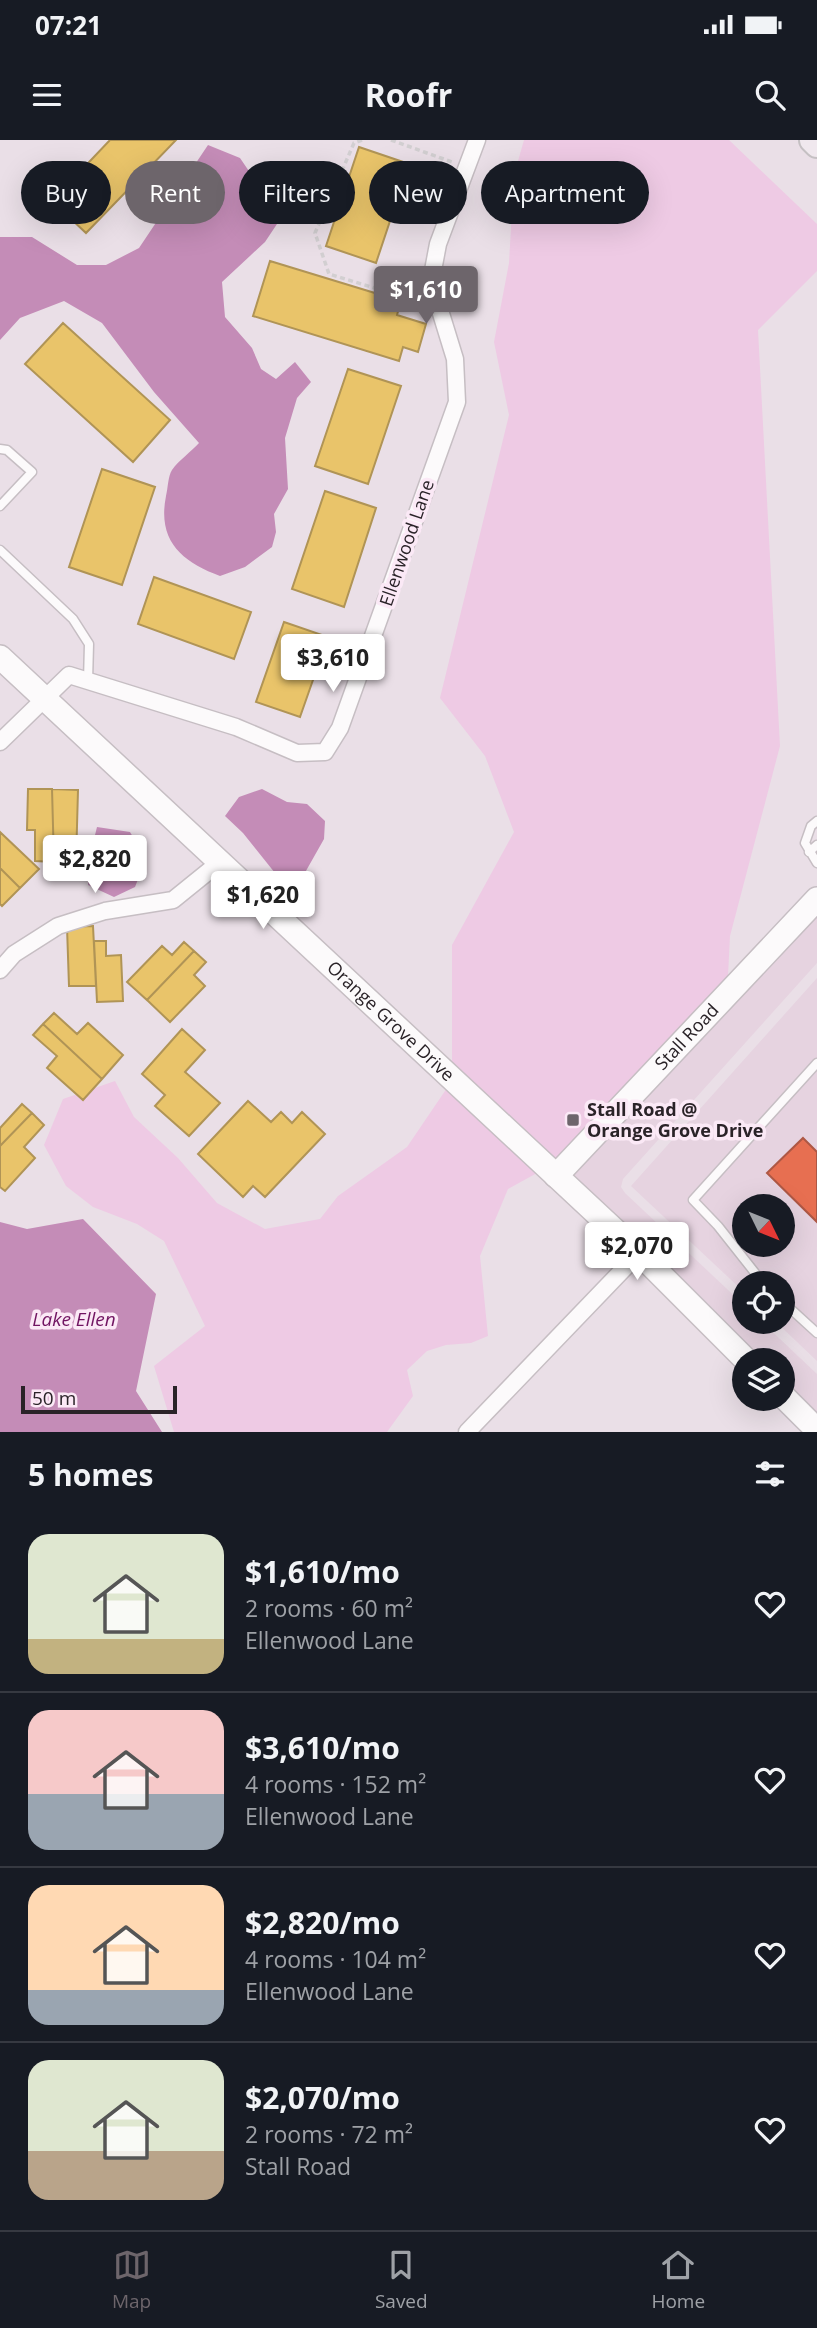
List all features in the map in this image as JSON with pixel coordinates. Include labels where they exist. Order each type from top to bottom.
[{"type":"main road","points":[[812,140],[817,145]]},
{"type":"street","name":"Ellenwood Lane","points":[[467,165],[477,140]]},
{"type":"street","name":"Ellenwood Lane","points":[[0,743],[69,675],[236,727],[297,753],[325,752],[340,728],[457,402],[455,359],[431,281],[438,244],[445,224]]},
{"type":"street","name":"Orange Grove Drive","points":[[0,657],[639,1254],[734,1348]]},
{"type":"street","points":[[0,970],[14,954],[58,926],[105,911],[173,900],[220,862]]},
{"type":"street","name":"Stall Road","points":[[555,1176],[817,899]]},
{"type":"street","points":[[467,1432],[639,1254]]},
{"type":"street","points":[[795,1408],[817,1430]]},
{"type":"lane","points":[[0,449],[7,450],[32,472],[0,506]]},
{"type":"lane","points":[[0,550],[73,619],[89,644],[88,681]]},
{"type":"lane","points":[[817,821],[811,826],[805,843],[817,863]]},
{"type":"lane","points":[[809,852],[817,845]]},
{"type":"lane","points":[[754,1271],[718,1226],[693,1200],[817,1063]]},
{"type":"lane","points":[[795,1313],[817,1333]]},
{"type":"path","points":[[362,140],[354,143],[315,233],[324,265],[329,274],[381,290],[431,281]]},
{"type":"path","points":[[391,140],[449,161]]},
{"type":"shaded area","points":[[524,140],[729,140],[817,224],[817,271],[758,330],[780,746],[730,936],[728,976],[554,1160],[452,1063],[452,945],[514,832],[485,756],[440,698],[509,415],[494,342],[509,263],[511,224],[649,224],[649,161],[518,161]]},
{"type":"shaded area","points":[[817,917],[817,963],[623,1179],[621,1187],[732,1294],[732,1332],[572,1176]]},
{"type":"shaded area","points":[[817,978],[817,1361],[789,1334],[795,1334],[795,1271],[732,1271],[732,1281],[631,1186]]},
{"type":"shaded area","points":[[115,1081],[134,1117],[178,1158],[217,1203],[265,1229],[320,1219],[338,1196],[407,1147],[447,1088],[537,1173],[508,1189],[480,1256],[488,1336],[471,1343],[446,1345],[427,1351],[407,1370],[413,1396],[387,1432],[174,1432],[154,1366],[205,1326],[164,1241],[137,1224],[93,1207],[66,1186],[44,1145],[63,1099]]},
{"type":"shaded area","points":[[734,1334],[775,1334],[790,1348],[749,1348]]},
{"type":"shaded area","points":[[795,1353],[817,1374],[817,1415],[795,1393]]},
{"type":"water","points":[[208,145],[240,158],[239,224],[277,224],[265,242],[222,282],[225,317],[252,348],[261,369],[276,379],[295,362],[311,382],[297,398],[285,438],[288,489],[274,514],[276,532],[272,547],[245,567],[220,576],[194,564],[175,548],[165,526],[164,512],[171,473],[199,443],[154,392],[102,323],[64,301],[20,318],[0,340],[0,237],[32,237],[77,265],[106,265],[139,248],[155,224],[225,224],[225,161],[197,161]]},
{"type":"water","points":[[262,789],[287,802],[307,804],[325,821],[324,839],[298,885],[279,878],[243,833],[225,816],[239,797]]},
{"type":"water","points":[[97,827],[130,832],[146,859],[135,887],[114,897],[88,885],[91,851]]},
{"type":"water","name":"Lake Ellen","points":[[83,1219],[156,1294],[136,1391],[162,1432],[0,1432],[0,1222],[27,1229]]},
{"type":"building: Homes","points":[[110,140],[176,140],[156,161],[125,161],[125,193],[111,207],[111,161],[90,161]]},
{"type":"building: Homes","points":[[359,147],[400,161],[369,161],[369,224],[389,224],[376,263],[326,246],[333,224],[355,224],[354,161]]},
{"type":"building: Homes","points":[[76,224],[95,224],[86,233]]},
{"type":"building: Homes","points":[[270,261],[401,301],[397,315],[426,324],[418,352],[403,347],[399,361],[253,316]]},
{"type":"building: Homes","points":[[63,323],[170,420],[133,462],[25,364]]},
{"type":"building: Homes","points":[[348,369],[401,386],[368,484],[315,466]]},
{"type":"building: Homes","points":[[102,469],[155,487],[122,585],[69,567]]},
{"type":"building: Homes","points":[[325,491],[376,508],[344,607],[292,589]]},
{"type":"building: Homes","points":[[154,577],[251,612],[234,659],[138,624]]},
{"type":"building: Homes","points":[[284,622],[328,637],[300,717],[256,702]]},
{"type":"building: Homes","points":[[28,789],[52,789],[54,862],[35,861],[35,830],[27,830]]},
{"type":"building: Homes","points":[[52,789],[78,790],[76,862],[54,862]]},
{"type":"building: Homes","points":[[0,832],[39,869],[20,888],[0,868]]},
{"type":"building: Homes","points":[[0,868],[20,888],[2,906],[0,904]]},
{"type":"building: Homes","points":[[93,926],[96,986],[69,986],[67,927]]},
{"type":"building: Homes","points":[[94,941],[106,941],[106,956],[121,955],[123,1001],[97,1002]]},
{"type":"building: Homes","points":[[184,942],[194,951],[147,1000],[127,982],[162,946],[172,955]]},
{"type":"building: Homes","points":[[194,951],[206,962],[194,975],[205,986],[170,1022],[147,1000]]},
{"type":"building: Homes","points":[[54,1013],[77,1034],[88,1023],[123,1055],[102,1079],[43,1024]]},
{"type":"building: Homes","points":[[43,1024],[102,1079],[83,1100],[47,1068],[57,1056],[33,1035]]},
{"type":"building: Homes","points":[[182,1029],[205,1050],[185,1072],[220,1103],[189,1136],[155,1106],[165,1095],[142,1074]]},
{"type":"building: Homes","points":[[248,1101],[271,1122],[281,1112],[292,1123],[302,1112],[325,1134],[265,1197],[253,1186],[243,1197],[198,1154]]},
{"type":"building: Homes","points":[[22,1104],[32,1113],[0,1146],[0,1128]]},
{"type":"building: Homes","points":[[32,1113],[44,1125],[24,1147],[35,1158],[5,1191],[0,1187],[0,1146]]},
{"type":"building: Shops","points":[[803,1138],[817,1152],[817,1222],[795,1200],[795,1194],[788,1194],[767,1173]]},
{"type":"place","name":"Stall Road @ Orange Grove Drive","points":[[573,1120]]}]
